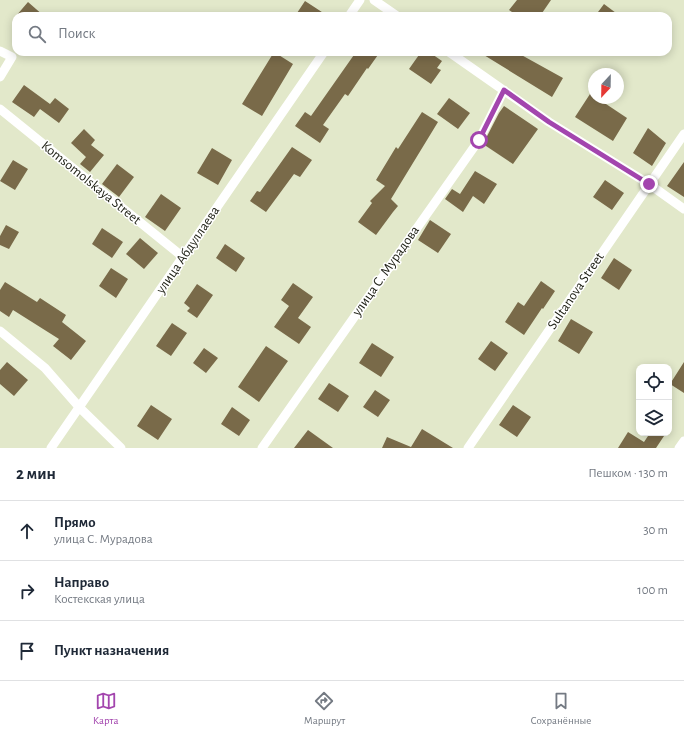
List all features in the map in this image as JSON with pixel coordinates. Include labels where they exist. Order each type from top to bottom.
[{"type":"street","points":[[352,12],[360,0]]},
{"type":"street","points":[[374,0],[391,12]]},
{"type":"street","points":[[0,51],[12,57],[0,77]]},
{"type":"street","name":"улица Абдуллаева","points":[[51,448],[321,56]]},
{"type":"street","points":[[455,56],[549,122],[649,184],[684,208]]},
{"type":"street","name":"улица С. Мурадова","points":[[262,448],[479,140],[504,90]]},
{"type":"street","name":"Komsomolskaya Street","points":[[0,109],[183,257]]},
{"type":"street","name":"Sultanova Street","points":[[468,448],[684,134]]},
{"type":"street","points":[[0,331],[45,368],[80,408],[121,448]]},
{"type":"street","points":[[679,448],[684,441]]},
{"type":"building","points":[[517,0],[551,0],[543,12],[512,12],[509,10]]},
{"type":"building","points":[[305,1],[322,12],[298,12]]},
{"type":"building","points":[[28,2],[39,12],[19,12]]},
{"type":"building","points":[[604,4],[615,12],[598,12]]},
{"type":"building","points":[[272,56],[280,56],[293,64],[262,116],[242,104]]},
{"type":"building","points":[[353,56],[377,56],[348,96],[345,94],[323,125],[329,129],[320,143],[295,126],[305,112],[311,116]]},
{"type":"building","points":[[418,56],[435,56],[442,61],[437,68],[441,70],[431,84],[409,69]]},
{"type":"building","points":[[485,56],[523,56],[563,78],[552,97]]},
{"type":"building","points":[[24,85],[50,104],[55,98],[69,109],[59,123],[40,109],[34,117],[12,102]]},
{"type":"building","points":[[588,97],[588,104],[606,104],[627,118],[613,141],[575,117]]},
{"type":"building","points":[[449,98],[470,113],[458,129],[437,114]]},
{"type":"building","points":[[504,106],[538,129],[513,164],[483,144]]},
{"type":"building","points":[[422,112],[438,122],[391,199],[398,206],[376,235],[358,222],[372,203],[370,201],[385,186],[376,180],[396,147],[398,149]]},
{"type":"building","points":[[648,128],[666,143],[652,166],[633,153]]},
{"type":"building","points":[[84,129],[95,140],[91,145],[104,155],[90,172],[80,164],[86,157],[71,143]]},
{"type":"building","points":[[292,147],[312,160],[300,177],[294,174],[266,212],[250,201],[257,191],[260,192]]},
{"type":"building","points":[[212,148],[232,160],[218,185],[197,173]]},
{"type":"building","points":[[13,160],[28,169],[15,190],[0,181]]},
{"type":"building","points":[[684,162],[684,197],[667,186]]},
{"type":"building","points":[[117,164],[134,177],[119,197],[102,184]]},
{"type":"building","points":[[475,171],[497,184],[484,204],[473,196],[463,212],[445,199],[452,189],[460,194]]},
{"type":"building","points":[[605,180],[624,193],[612,210],[593,197]]},
{"type":"building","points":[[161,194],[181,208],[165,231],[145,217]]},
{"type":"building","points":[[430,220],[451,234],[438,253],[418,240]]},
{"type":"building","points":[[6,225],[19,232],[9,249],[0,245],[0,236]]},
{"type":"building","points":[[102,228],[123,242],[112,258],[92,244]]},
{"type":"building","points":[[140,238],[158,253],[144,269],[126,254]]},
{"type":"building","points":[[225,244],[245,258],[236,272],[216,258]]},
{"type":"building","points":[[614,258],[632,270],[619,290],[601,278]]},
{"type":"building","points":[[111,268],[128,279],[116,298],[99,286]]},
{"type":"building","points":[[541,281],[555,291],[524,335],[505,322],[518,302],[524,306]]},
{"type":"building","points":[[5,282],[37,302],[40,298],[66,315],[62,322],[86,341],[71,360],[53,346],[59,339],[13,310],[9,317],[0,311],[0,290]]},
{"type":"building","points":[[293,283],[313,297],[298,318],[311,327],[299,344],[274,327],[289,306],[281,300]]},
{"type":"building","points":[[197,284],[213,295],[197,318],[187,311],[190,308],[184,303]]},
{"type":"building","points":[[571,319],[593,332],[579,354],[558,341]]},
{"type":"building","points":[[172,323],[187,333],[171,356],[156,346]]},
{"type":"building","points":[[491,341],[508,353],[495,371],[478,359]]},
{"type":"building","points":[[372,343],[394,357],[381,377],[359,363]]},
{"type":"building","points":[[266,346],[288,361],[259,402],[238,387]]},
{"type":"building","points":[[204,348],[218,358],[206,373],[193,363]]},
{"type":"building","points":[[7,362],[28,380],[14,396],[0,384],[0,370]]},
{"type":"building","points":[[684,362],[684,393],[672,385],[672,381]]},
{"type":"building","points":[[329,383],[349,396],[338,412],[318,399]]},
{"type":"building","points":[[375,390],[390,400],[378,417],[363,407]]},
{"type":"building","points":[[151,405],[172,419],[158,440],[137,426]]},
{"type":"building","points":[[513,405],[531,417],[517,437],[499,425]]},
{"type":"building","points":[[232,407],[250,420],[239,436],[221,424]]},
{"type":"building","points":[[422,429],[453,448],[382,448],[387,437],[411,447]]},
{"type":"building","points":[[308,430],[333,448],[294,448]]},
{"type":"building","points":[[628,432],[644,442],[648,436],[664,436],[656,448],[618,448]]},
{"type":"route","points":[[479,140],[504,90],[549,122],[649,184]]}]
